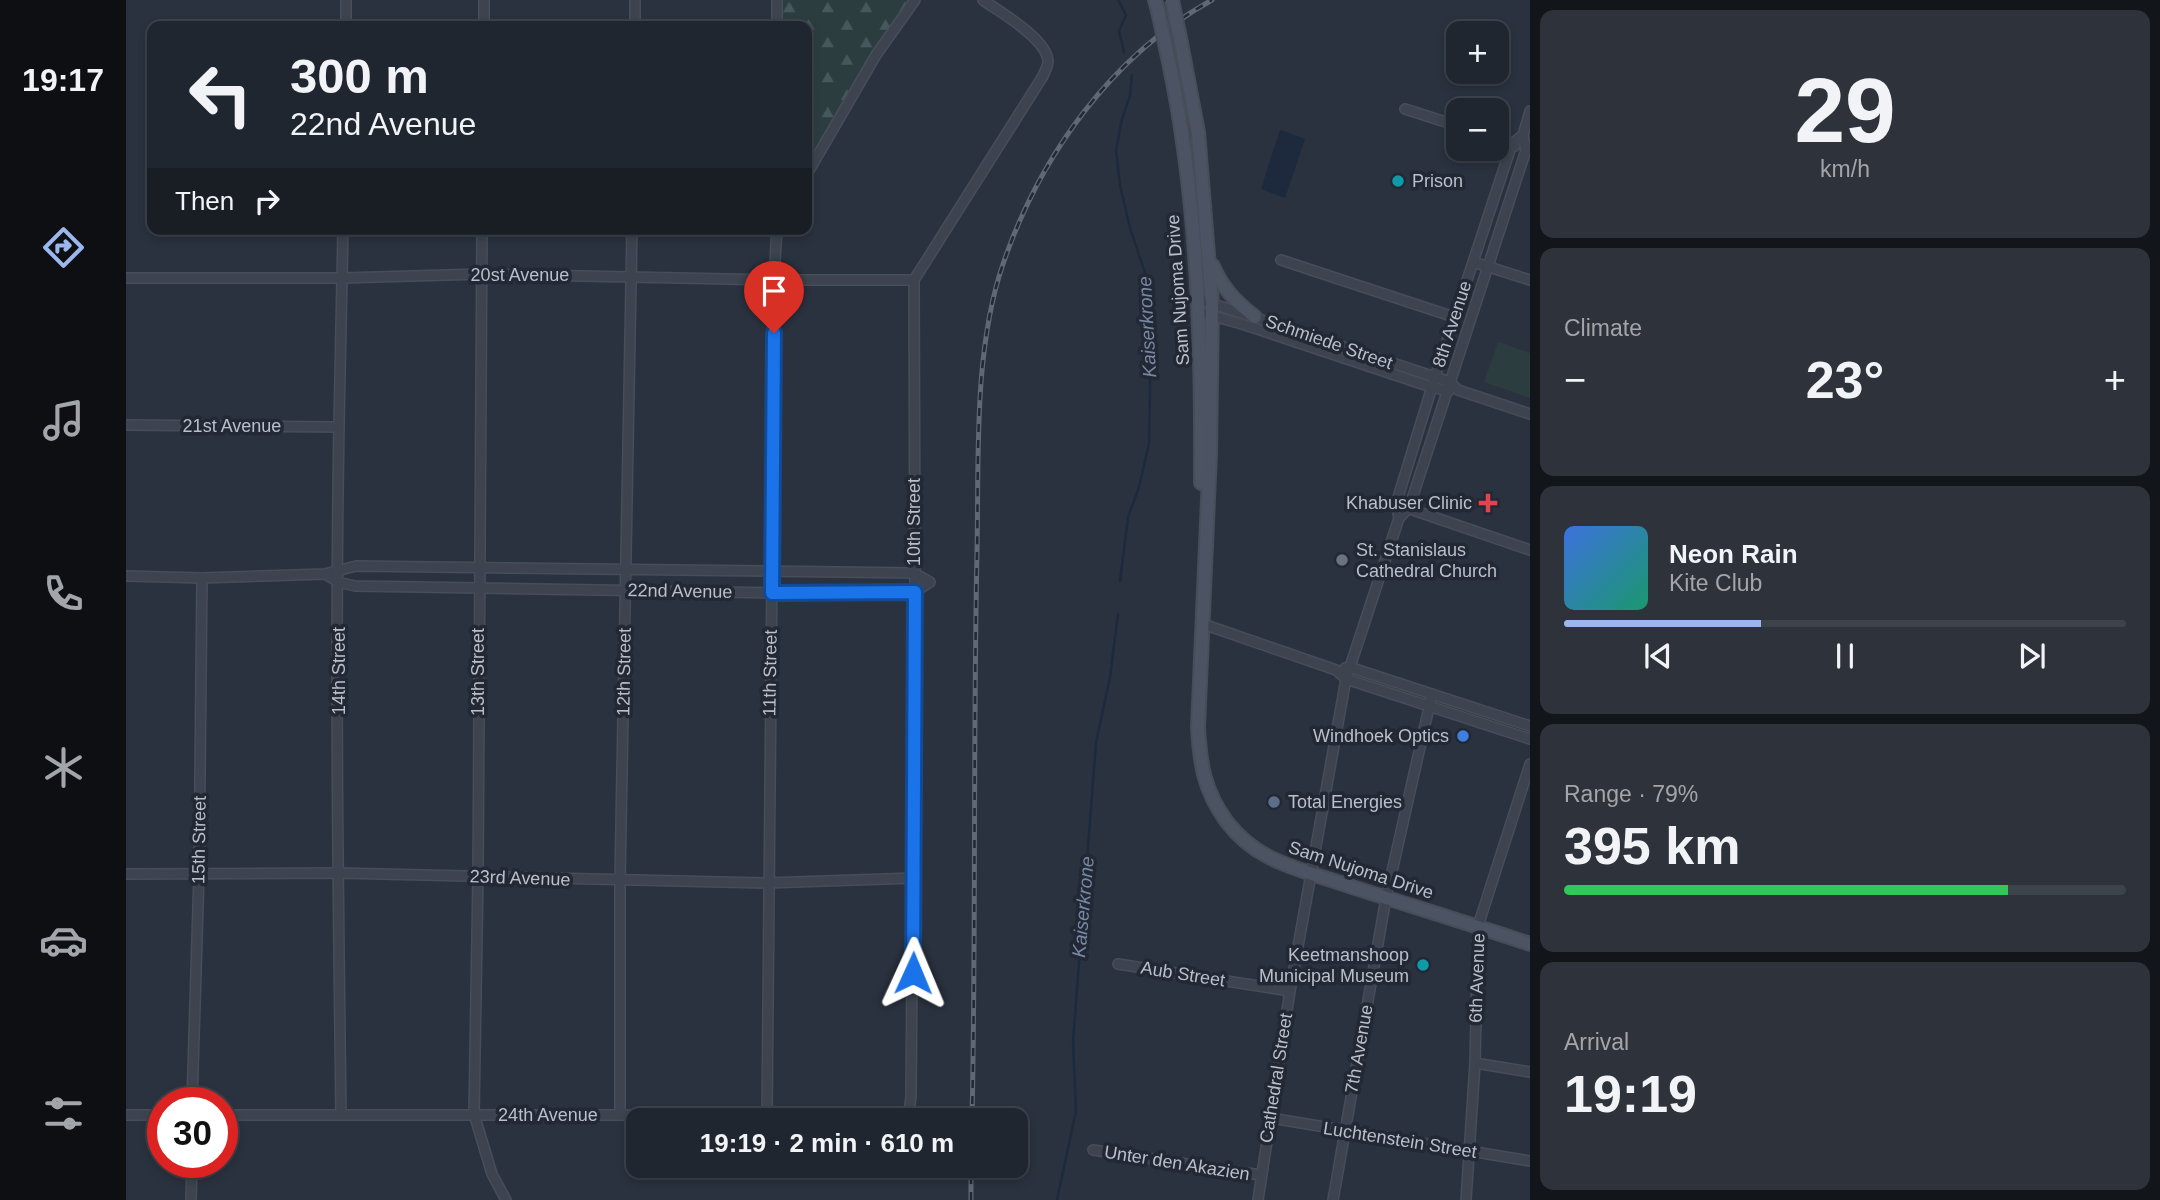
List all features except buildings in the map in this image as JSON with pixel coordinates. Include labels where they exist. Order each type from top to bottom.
[{"type":"main road","name":"Sam Nujoma Drive","points":[[1172,0],[1198,132],[1210,259],[1210,454],[1198,727],[1200,763],[1214,803],[1252,846],[1281,863],[1530,944]]},
{"type":"main road","name":"Sam Nujoma Drive","points":[[1157,6],[1186,159],[1198,306],[1204,581]]},
{"type":"main road","points":[[1210,259],[1225,289],[1239,305],[1255,317]]},
{"type":"street","points":[[346,0],[346,21]]},
{"type":"street","points":[[484,0],[484,21]]},
{"type":"street","points":[[635,0],[635,21]]},
{"type":"street","points":[[777,0],[777,21]]},
{"type":"street","points":[[812,165],[876,55],[915,0]]},
{"type":"street","points":[[914,280],[1048,63],[1039,41],[984,0]]},
{"type":"street","points":[[1405,109],[1446,122]]},
{"type":"street","points":[[1512,144],[1523,135],[1530,111]]},
{"type":"street","points":[[1523,135],[1528,150]]},
{"type":"street","points":[[1509,143],[1528,150]]},
{"type":"street","name":"8th Avenue","points":[[1395,504],[1512,144]]},
{"type":"street","name":"8th Avenue","points":[[1311,873],[1349,667],[1399,518],[1409,508],[1528,150]]},
{"type":"street","name":"14th Street","points":[[341,1114],[338,582],[343,235]]},
{"type":"street","name":"13th Street","points":[[482,235],[474,1114],[492,1174],[506,1200]]},
{"type":"street","name":"12th Street","points":[[620,1115],[620,880],[632,235]]},
{"type":"street","name":"11th Street","points":[[767,1108],[766,883],[777,235]]},
{"type":"street","points":[[1281,260],[1454,317]]},
{"type":"street","points":[[1473,262],[1530,280]]},
{"type":"street","name":"20st Avenue","points":[[126,278],[342,278],[482,274],[914,280]]},
{"type":"street","name":"10th Street","points":[[910,1108],[914,878],[914,280]]},
{"type":"street","name":"Schmiede Street","points":[[1198,306],[1255,317],[1435,377],[1448,387]]},
{"type":"street","name":"Schmiede Street","points":[[1212,309],[1432,387],[1448,387],[1530,414]]},
{"type":"street","name":"21st Avenue","points":[[126,425],[339,427]]},
{"type":"street","points":[[1395,504],[1530,550]]},
{"type":"street","points":[[1395,504],[1399,518]]},
{"type":"street","name":"22nd Avenue","points":[[126,576],[202,578],[325,574],[356,566],[914,573]]},
{"type":"street","points":[[914,573],[930,582],[915,592]]},
{"type":"street","name":"22nd Avenue","points":[[325,574],[338,582],[355,586],[772,593],[915,592]]},
{"type":"street","name":"15th Street","points":[[192,1087],[199,874],[202,578]]},
{"type":"street","points":[[1203,624],[1336,670],[1346,678],[1530,739]]},
{"type":"street","points":[[1336,670],[1349,667],[1530,726]]},
{"type":"street","name":"7th Avenue","points":[[1333,1200],[1386,898],[1432,694]]},
{"type":"street","name":"6th Avenue","points":[[1466,1200],[1475,1063],[1478,926],[1530,764]]},
{"type":"street","name":"23rd Avenue","points":[[126,874],[338,873],[766,883],[914,878]]},
{"type":"street","name":"Cathedral Street","points":[[1258,1200],[1311,873]]},
{"type":"street","name":"Aub Street","points":[[1118,964],[1290,991]]},
{"type":"street","points":[[1475,1063],[1530,1072]]},
{"type":"street","points":[[126,1115],[147,1115]]},
{"type":"street","name":"24th Avenue","points":[[238,1115],[626,1115]]},
{"type":"street","name":"Luchtenstein Street","points":[[1270,1118],[1530,1161]]},
{"type":"street","name":"Unter den Akazien","points":[[1093,1150],[1261,1175]]},
{"type":"street","points":[[191,1200],[192,1178]]},
{"type":"green space","points":[[783,0],[908,0],[812,155],[812,21],[783,21]]},
{"type":"green space","points":[[1498,342],[1530,353],[1530,398],[1484,382]]},
{"type":"water","points":[[1280,130],[1305,139],[1285,198],[1261,189]]},
{"type":"waterway","name":"Kaiserkrone","points":[[1118,0],[1126,15],[1119,31],[1124,52]]},
{"type":"waterway","name":"Kaiserkrone","points":[[1120,581],[1128,517],[1139,487],[1149,444],[1150,315],[1146,276],[1130,228],[1120,185],[1116,150],[1130,96],[1132,75]]},
{"type":"waterway","name":"Kaiserkrone","points":[[1057,1200],[1076,1111],[1073,1041],[1096,743],[1110,677],[1118,614]]},
{"type":"railway","points":[[972,1108],[978,444],[982,370],[993,298],[1018,224],[1037,185],[1084,113],[1111,80],[1142,50],[1176,23],[1212,0]]},
{"type":"railway","points":[[971,1178],[971,1200]]},
{"type":"place","name":"Prison","points":[[1398,181]]},
{"type":"place","name":"Khabuser Clinic","points":[[1488,503]]},
{"type":"place","name":"St. Stanislaus Cathedral Church","points":[[1342,560]]},
{"type":"place","name":"Windhoek Optics","points":[[1463,736]]},
{"type":"place","name":"Total Energies","points":[[1274,802]]},
{"type":"place","name":"Keetmanshoop Municipal Museum","points":[[1423,965]]},
{"type":"route","points":[[774,333],[772,593],[915,592],[913,973]]}]
